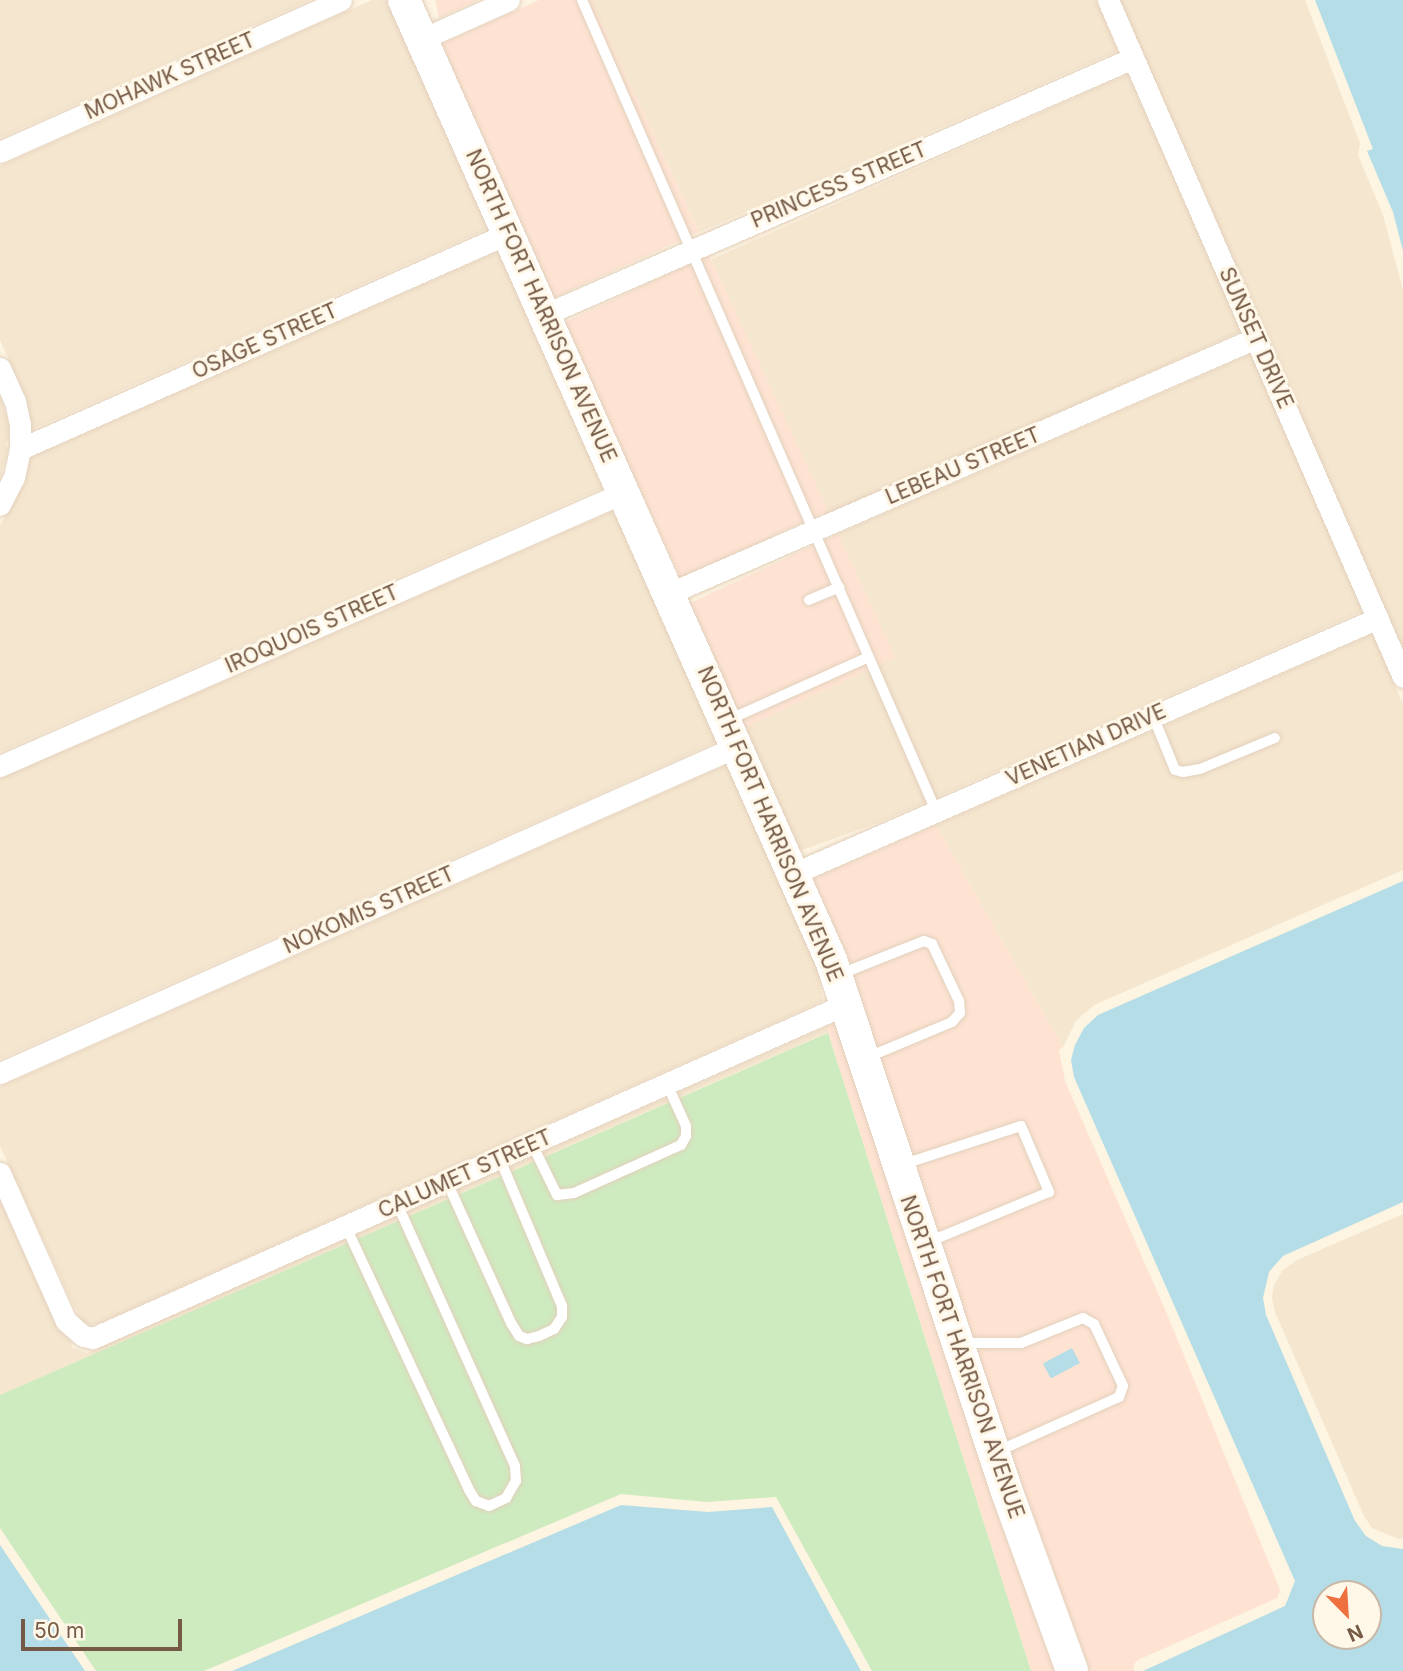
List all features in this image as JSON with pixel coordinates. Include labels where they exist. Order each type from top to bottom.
[{"type":"main road","points":[[404,0],[422,39]]},
{"type":"main road","name":"NORTH FORT HARRISON AVENUE","points":[[424,0],[427,14],[422,39],[795,873],[841,990],[994,1453],[1072,1671]]},
{"type":"street","name":"MOHAWK STREET","points":[[0,152],[341,0]]},
{"type":"street","points":[[422,39],[509,0]]},
{"type":"street","name":"SUNSET DRIVE","points":[[1108,0],[1403,677]]},
{"type":"street","name":"PRINCESS STREET","points":[[546,314],[1133,58]]},
{"type":"street","name":"OSAGE STREET","points":[[20,449],[509,233]]},
{"type":"street","name":"LEBEAU STREET","points":[[670,593],[1256,338]]},
{"type":"street","points":[[0,368],[15,401],[20,424],[20,449],[14,477],[0,505]]},
{"type":"street","name":"IROQUOIS STREET","points":[[0,766],[625,492]]},
{"type":"street","name":"VENETIAN DRIVE","points":[[795,873],[1378,618]]},
{"type":"street","name":"NOKOMIS STREET","points":[[0,1073],[732,733]]},
{"type":"street","name":"CALUMET STREET","points":[[0,1173],[66,1321],[83,1336],[104,1335],[667,1084],[841,990]]},
{"type":"lane","points":[[582,0],[693,249],[936,811]]},
{"type":"lane","points":[[809,600],[839,587]]},
{"type":"lane","points":[[732,733],[869,657]]},
{"type":"lane","points":[[1153,716],[1175,770],[1183,772],[1200,769],[1275,738]]},
{"type":"lane","points":[[841,990],[872,960],[924,940],[932,944],[959,1001],[960,1013],[952,1022],[864,1059]]},
{"type":"lane","points":[[532,1144],[557,1195],[565,1196],[586,1188],[681,1145],[686,1136],[686,1126],[667,1084]]},
{"type":"lane","points":[[898,1166],[1021,1126],[1049,1192],[924,1244]]},
{"type":"lane","points":[[447,1182],[519,1336],[527,1339],[539,1336],[554,1328],[562,1317],[562,1306],[500,1158]]},
{"type":"lane","points":[[346,1227],[469,1490],[476,1501],[489,1506],[506,1498],[516,1481],[515,1466],[397,1204]]},
{"type":"lane","points":[[957,1343],[1021,1343],[1083,1318],[1094,1324],[1123,1386],[1119,1396],[994,1453]]},
{"type":"shaded area","points":[[0,0],[310,0],[0,138]]},
{"type":"shaded area","points":[[372,0],[392,0],[494,226],[31,430],[25,396],[0,340],[0,166]]},
{"type":"shaded area","points":[[435,0],[478,0],[439,18]]},
{"type":"shaded area","points":[[539,0],[591,0],[699,232],[551,299],[437,46]]},
{"type":"shaded area","points":[[591,0],[1096,0],[1118,51],[699,232]]},
{"type":"shaded area","points":[[1120,0],[1305,0],[1360,143],[1358,155],[1383,215],[1403,290],[1403,649]]},
{"type":"shaded area","points":[[1128,74],[1242,331],[826,516],[711,259]]},
{"type":"shaded area","points":[[504,249],[609,485],[0,752],[0,525],[25,484],[30,458]]},
{"type":"shaded area","points":[[709,255],[828,511],[681,579],[562,323]]},
{"type":"shaded area","points":[[1251,354],[1363,611],[885,820],[797,852],[705,644],[895,658],[838,534]]},
{"type":"shaded area","points":[[0,395],[9,425],[9,440],[5,442],[8,449],[0,479]]},
{"type":"shaded area","points":[[620,508],[723,739],[0,1059],[0,779]]},
{"type":"shaded area","points":[[838,534],[895,657],[745,727],[688,604]]},
{"type":"shaded area","points":[[1373,634],[1403,704],[1403,870],[1094,1005],[1076,1021],[1063,1047],[936,825]]},
{"type":"shaded area","points":[[733,762],[813,947],[823,1001],[99,1323],[91,1325],[81,1321],[0,1146],[0,1087]]},
{"type":"shaded area","points":[[936,825],[1063,1047],[1059,1050],[1065,1081],[1167,1314],[1280,1590],[1277,1598],[1138,1660],[1134,1664],[1134,1671],[1084,1671],[810,880]]},
{"type":"shaded area","points":[[840,1021],[1060,1671],[1031,1671],[830,1039],[828,1026]]},
{"type":"shaded area","points":[[828,1026],[830,1039],[827,1033],[0,1395],[0,1200],[56,1325],[72,1343],[71,1347],[87,1353]]},
{"type":"shaded area","points":[[1403,1214],[1403,1538],[1399,1539],[1372,1528],[1364,1516],[1275,1312],[1272,1298],[1274,1285],[1283,1270],[1297,1260]]},
{"type":"green space","points":[[828,1033],[1031,1671],[872,1671],[776,1497],[707,1502],[621,1494],[204,1671],[96,1671],[0,1528],[0,1395]]},
{"type":"water","points":[[1315,0],[1403,0],[1403,251],[1393,212],[1367,151],[1373,149]]},
{"type":"water","points":[[1403,881],[1403,1202],[1283,1256],[1269,1272],[1263,1298],[1266,1315],[1355,1521],[1366,1536],[1382,1546],[1403,1549],[1403,1671],[1143,1671],[1285,1606],[1295,1581],[1074,1077],[1071,1060],[1084,1028],[1098,1015]]},
{"type":"water","points":[[1072,1348],[1080,1363],[1051,1379],[1043,1363]]},
{"type":"water","points":[[621,1505],[708,1512],[772,1507],[861,1671],[232,1671]]},
{"type":"water","points":[[0,1545],[85,1671],[0,1671]]}]
